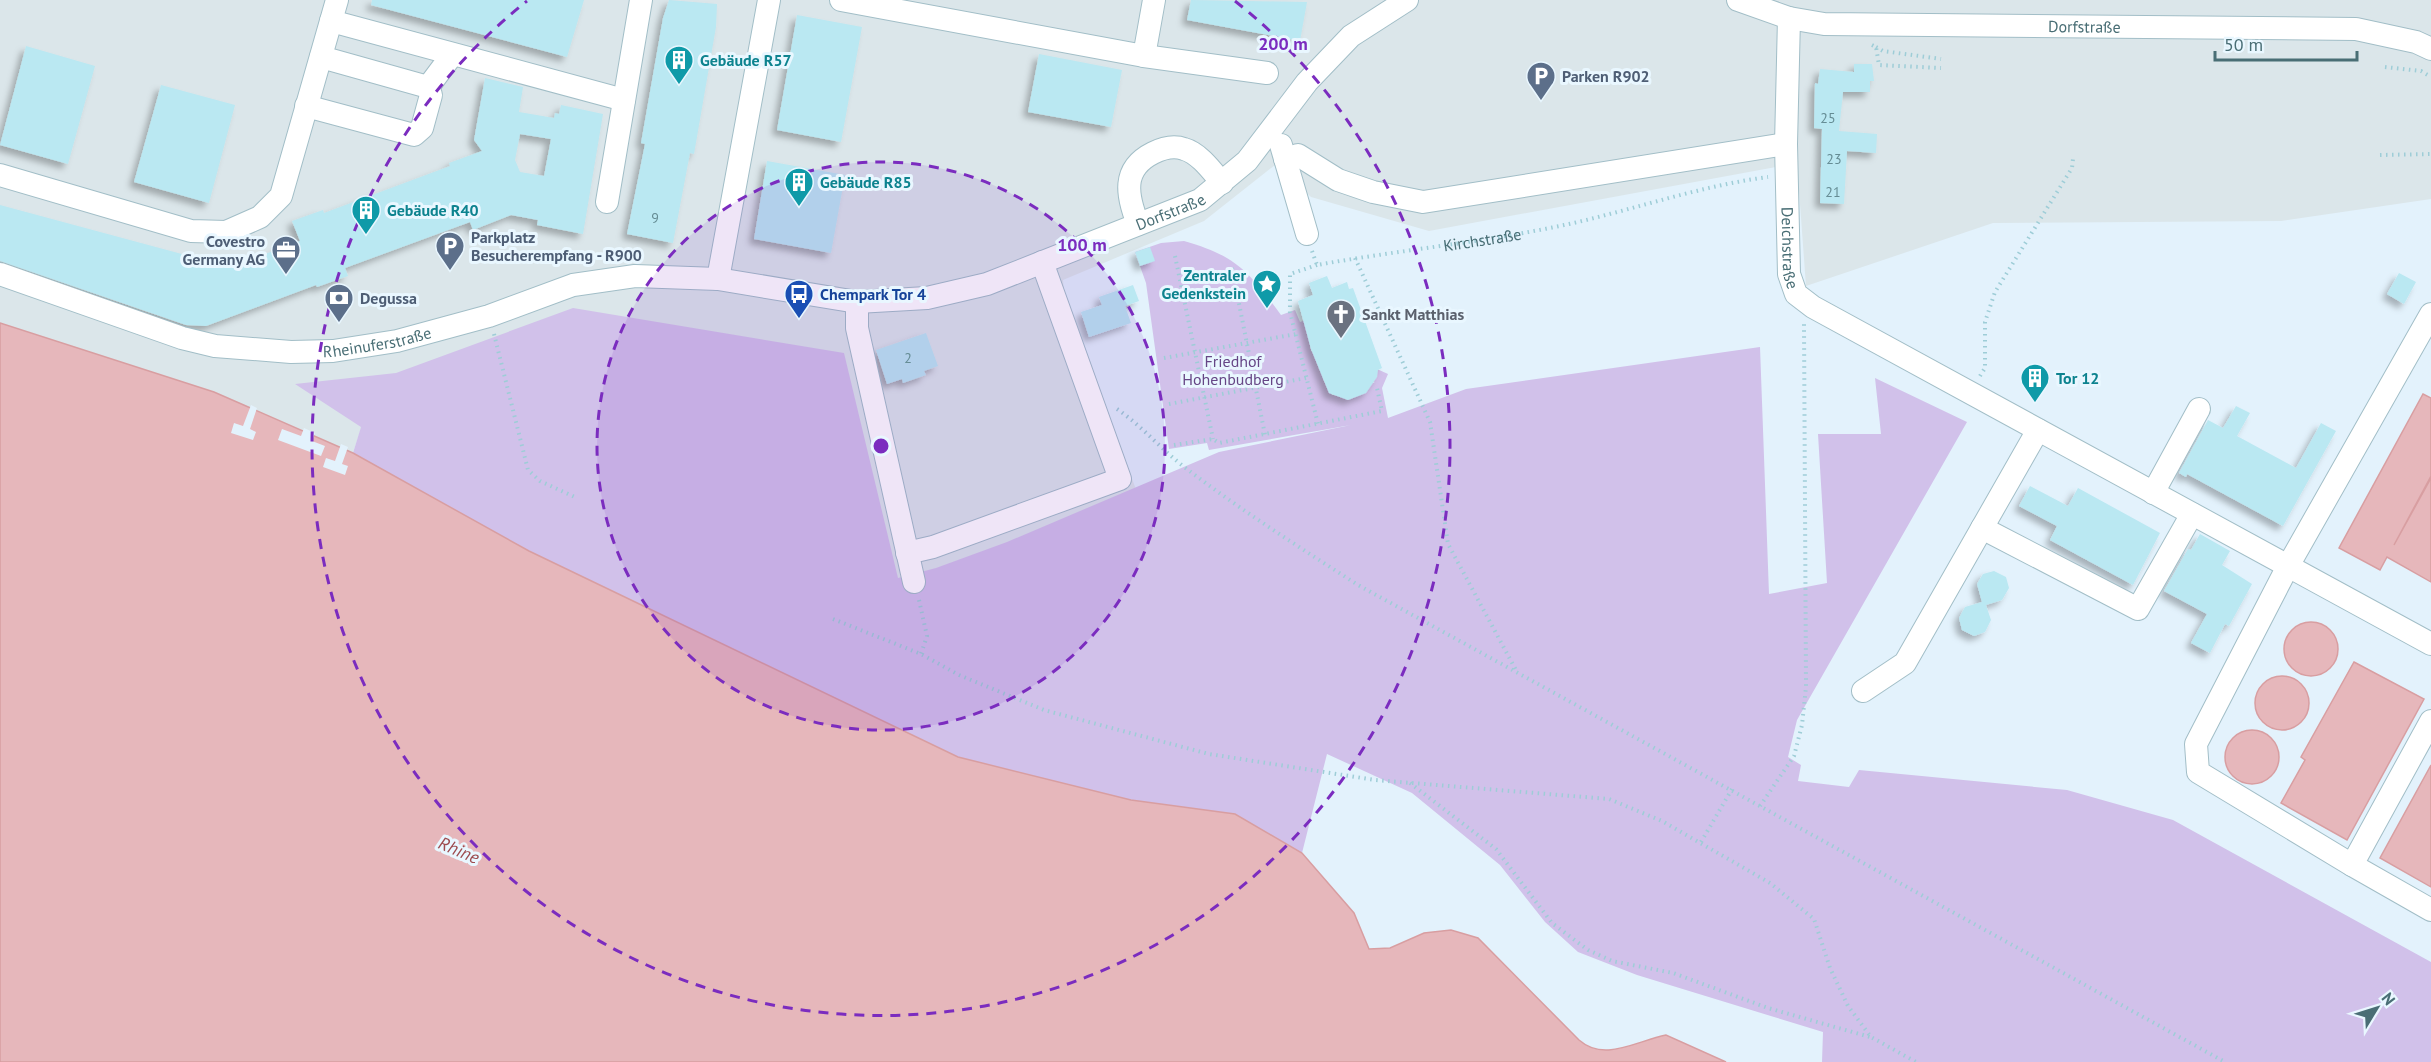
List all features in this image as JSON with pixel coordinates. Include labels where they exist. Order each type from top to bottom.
[{"type":"street","points":[[608,202],[641,0]]},
{"type":"street","points":[[718,279],[769,0]]},
{"type":"street","points":[[841,0],[1144,56],[1267,73]]},
{"type":"street","points":[[1144,56],[1154,0]]},
{"type":"street","name":"Dorfstraße","points":[[759,285],[857,302],[927,298],[987,284],[1200,200],[1247,161],[1307,82],[1351,36],[1407,0]]},
{"type":"street","name":"Dorfstraße","points":[[1738,0],[1789,18],[1865,26],[2356,29],[2416,42],[2431,49]]},
{"type":"street","points":[[0,175],[191,231],[226,232],[260,217],[281,196],[334,10],[452,55],[624,100]]},
{"type":"street","name":"Deichstraße","points":[[1789,18],[1786,144],[1789,274],[1796,294],[1813,307],[2431,644]]},
{"type":"street","points":[[428,87],[452,55]]},
{"type":"street","points":[[321,57],[428,87]]},
{"type":"street","points":[[306,106],[414,135],[422,128],[431,95],[428,87]]},
{"type":"street","points":[[1275,126],[1307,234]]},
{"type":"street","points":[[1285,159],[1298,155],[1338,180],[1373,192],[1423,202],[1491,193],[1786,144]]},
{"type":"street","points":[[1138,224],[1128,200],[1133,168],[1140,160],[1156,152],[1170,147],[1186,149],[1203,162],[1221,183]]},
{"type":"street","points":[[907,553],[933,547],[1120,479],[1042,262]]},
{"type":"street","name":"Rheinuferstraße","points":[[0,274],[172,335],[215,346],[291,352],[368,347],[489,316],[573,285],[635,276],[718,279],[759,285]]},
{"type":"street","points":[[857,302],[857,328],[914,582]]},
{"type":"street","points":[[2431,314],[2424,342],[2288,566],[2196,744],[2198,772],[2352,866],[2431,910]]},
{"type":"street","points":[[2153,493],[2199,409]]},
{"type":"street","points":[[1863,691],[1905,663],[2038,430]]},
{"type":"street","points":[[1982,528],[2138,609],[2192,514]]},
{"type":"street","points":[[2352,866],[2431,721]]},
{"type":"path","points":[[1865,26],[1870,44],[1883,51],[1941,59]]},
{"type":"path","points":[[1876,47],[1879,65],[1941,68]]},
{"type":"path","points":[[2385,68],[2421,71],[2431,77]]},
{"type":"path","points":[[2380,154],[2431,154]]},
{"type":"path","points":[[1971,392],[1985,368],[1985,322],[1995,292],[2014,257],[2073,168],[2073,159]]},
{"type":"path","name":"Kirchstraße","points":[[1296,334],[1290,312],[1290,274],[1317,265],[1568,224],[1725,183],[1787,176]]},
{"type":"path","points":[[1307,234],[1317,265]]},
{"type":"path","points":[[1176,256],[1213,439]]},
{"type":"path","points":[[1355,258],[1430,422],[1448,544],[1518,672]]},
{"type":"path","points":[[1232,268],[1265,435]]},
{"type":"path","points":[[1760,806],[1794,756],[1802,725],[1806,687],[1803,355],[1804,322],[1813,307]]},
{"type":"path","points":[[489,316],[528,470],[540,482],[577,498]]},
{"type":"path","points":[[1164,358],[1296,334],[1317,424]]},
{"type":"path","points":[[1169,404],[1306,378]]},
{"type":"path","points":[[1174,445],[1213,439],[1219,443],[1382,411],[1377,388]]},
{"type":"path","points":[[1096,413],[1116,408],[1137,422],[1173,458],[1241,509],[1358,585],[2225,1062]]},
{"type":"path","points":[[914,582],[927,636],[921,654]]},
{"type":"path","points":[[833,619],[921,654],[959,675],[1044,710],[1198,751],[1375,780],[1609,799],[1662,821],[1701,842],[1770,883],[1814,919],[1830,968],[1848,1006],[1871,1037]]},
{"type":"path","points":[[1410,782],[1496,849],[1552,923],[1569,937],[1612,961],[1673,973],[1768,1008],[1871,1037],[1916,1062]]},
{"type":"path","points":[[1701,842],[1732,789]]},
{"type":"shaded area","points":[[0,0],[2431,0],[2431,199],[2281,221],[1993,223],[1806,286],[1797,163],[1429,231],[1311,197],[1275,165],[1204,221],[1063,280],[1064,293],[1138,495],[916,656],[361,428],[353,453],[214,392],[0,323]]},
{"type":"green space","name":"Friedhof Hohenbudberg","points":[[1184,241],[1230,260],[1260,287],[1281,315],[1295,310],[1300,322],[1306,320],[1311,351],[1317,351],[1323,367],[1318,369],[1322,370],[1323,379],[1332,395],[1345,396],[1347,400],[1370,382],[1375,383],[1371,380],[1377,369],[1388,374],[1382,388],[1388,418],[1466,389],[1760,347],[1769,594],[1827,583],[1818,434],[1881,434],[1875,378],[1967,422],[1797,720],[1788,757],[1801,765],[1798,781],[1849,787],[1859,770],[2067,790],[2173,820],[2431,962],[2431,1062],[1822,1062],[1823,1032],[1637,975],[1578,952],[1545,922],[1500,865],[1412,793],[1327,754],[1302,853],[1235,814],[1131,800],[958,757],[529,551],[353,453],[361,427],[295,384],[396,373],[573,308],[844,353],[898,578],[936,568],[1007,542],[1219,452],[1351,425],[1209,450],[1207,443],[1169,449],[1146,283],[1135,252],[1161,243]]},
{"type":"water","name":"Rhine","points":[[0,323],[214,392],[353,453],[529,551],[958,757],[1131,800],[1235,814],[1302,853],[1354,913],[1369,949],[1390,948],[1424,933],[1451,930],[1478,938],[1579,1040],[1589,1046],[1609,1050],[1666,1035],[1726,1062],[0,1062]]},
{"type":"water","points":[[2423,394],[2431,398],[2431,476],[2394,545],[2431,478],[2431,582],[2387,557],[2380,570],[2339,548]]},
{"type":"water","points":[[2311,622],[2321,624],[2330,630],[2336,639],[2338,649],[2336,659],[2330,668],[2321,674],[2311,676],[2301,674],[2292,668],[2286,659],[2284,649],[2286,639],[2292,630],[2301,624]]},
{"type":"water","points":[[2354,662],[2424,699],[2347,840],[2281,803],[2305,760],[2301,757]]},
{"type":"water","points":[[2282,676],[2292,678],[2301,684],[2307,693],[2309,703],[2307,713],[2301,722],[2292,728],[2282,730],[2272,728],[2263,722],[2257,713],[2255,703],[2257,693],[2263,684],[2272,678]]},
{"type":"water","points":[[2252,730],[2262,732],[2271,738],[2277,747],[2279,757],[2277,767],[2271,776],[2262,782],[2252,784],[2242,782],[2233,776],[2227,767],[2225,757],[2227,747],[2233,738],[2242,732]]},
{"type":"water","points":[[2431,765],[2431,887],[2380,858]]},
{"type":"pier","points":[[251,405],[257,408],[250,429],[256,432],[253,440],[231,433],[234,423],[243,426]]},
{"type":"pier","points":[[304,428],[315,433],[312,441],[325,446],[321,456],[278,440],[282,429],[301,436]]},
{"type":"pier","points":[[341,444],[348,447],[342,464],[348,466],[345,475],[323,467],[326,458],[335,461]]},
{"type":"building","points":[[372,0],[584,0],[567,57],[371,5]]},
{"type":"building","name":"Gebäude R57","points":[[669,0],[717,4],[716,27],[694,154],[690,153],[673,243],[627,234],[645,144],[641,143],[663,18]]},
{"type":"building","points":[[1191,0],[1307,2],[1300,41],[1187,20]]},
{"type":"building","points":[[797,15],[862,27],[841,142],[777,130]]},
{"type":"building","points":[[26,46],[95,66],[68,164],[0,145]]},
{"type":"building","points":[[1039,54],[1122,70],[1111,127],[1028,112]]},
{"type":"building","points":[[1854,64],[1872,64],[1874,81],[1870,81],[1870,92],[1843,92],[1839,131],[1877,134],[1876,153],[1847,151],[1844,204],[1820,203],[1822,129],[1814,128],[1815,83],[1818,84],[1820,69],[1854,72]]},
{"type":"building","points":[[485,78],[523,87],[519,112],[554,118],[555,113],[559,114],[561,105],[603,114],[583,234],[537,225],[538,220],[511,215],[473,230],[470,222],[345,268],[348,276],[317,287],[316,285],[206,326],[186,325],[0,261],[0,205],[230,267],[300,241],[292,221],[323,210],[324,213],[450,166],[449,163],[482,151],[474,140]],"holes":[[[520,134],[551,139],[544,176],[520,172],[515,160]]]},
{"type":"building","points":[[161,85],[235,105],[209,203],[134,182]]},
{"type":"building","name":"Gebäude R85","points":[[767,161],[845,175],[831,253],[754,239]]},
{"type":"building","points":[[1150,247],[1155,261],[1140,266],[1135,252]]},
{"type":"building","points":[[2399,273],[2416,282],[2404,304],[2387,294]]},
{"type":"building","name":"Sankt Matthias","points":[[1327,276],[1332,288],[1347,282],[1349,289],[1353,288],[1382,368],[1378,370],[1377,377],[1366,393],[1348,400],[1329,393],[1311,349],[1298,301],[1313,295],[1309,283]]},
{"type":"building","points":[[1133,285],[1139,301],[1125,306],[1131,323],[1089,337],[1081,312],[1102,305],[1099,297]]},
{"type":"building","points":[[926,333],[938,366],[924,371],[926,375],[903,383],[902,379],[887,384],[876,350]]},
{"type":"building","points":[[2236,406],[2250,413],[2237,436],[2296,468],[2321,423],[2336,431],[2283,526],[2187,474],[2186,477],[2179,473],[2208,420],[2223,428]]},
{"type":"building","points":[[2030,486],[2068,506],[2078,488],[2160,533],[2133,585],[2050,540],[2057,526],[2019,506]]},
{"type":"building","points":[[2200,534],[2230,551],[2222,565],[2252,584],[2229,626],[2225,624],[2210,653],[2191,643],[2207,614],[2164,591],[2188,549],[2191,550]]},
{"type":"building","points":[[1994,571],[2006,577],[2009,588],[2002,600],[1986,605],[1991,620],[1985,632],[1974,636],[1962,630],[1959,618],[1965,607],[1982,602],[1977,584],[1983,574]]},
{"type":"place","name":"Gebäude R57","points":[[679,86]]},
{"type":"place","name":"Parken R902","points":[[1541,102]]},
{"type":"place","name":"Gebäude R85","points":[[799,208]]},
{"type":"place","name":"Gebäude R40","points":[[366,236]]},
{"type":"place","name":"Parkplatz Besucherempfang - R900","points":[[450,272]]},
{"type":"place","name":"Covestro Germany AG","points":[[286,276]]},
{"type":"place","name":"Zentraler Gedenkstein","points":[[1267,310]]},
{"type":"place","name":"Chempark Tor 4","points":[[799,320]]},
{"type":"place","name":"Degussa","points":[[339,324]]},
{"type":"place","name":"Sankt Matthias","points":[[1341,340]]},
{"type":"place","name":"Tor 12","points":[[2035,404]]}]
